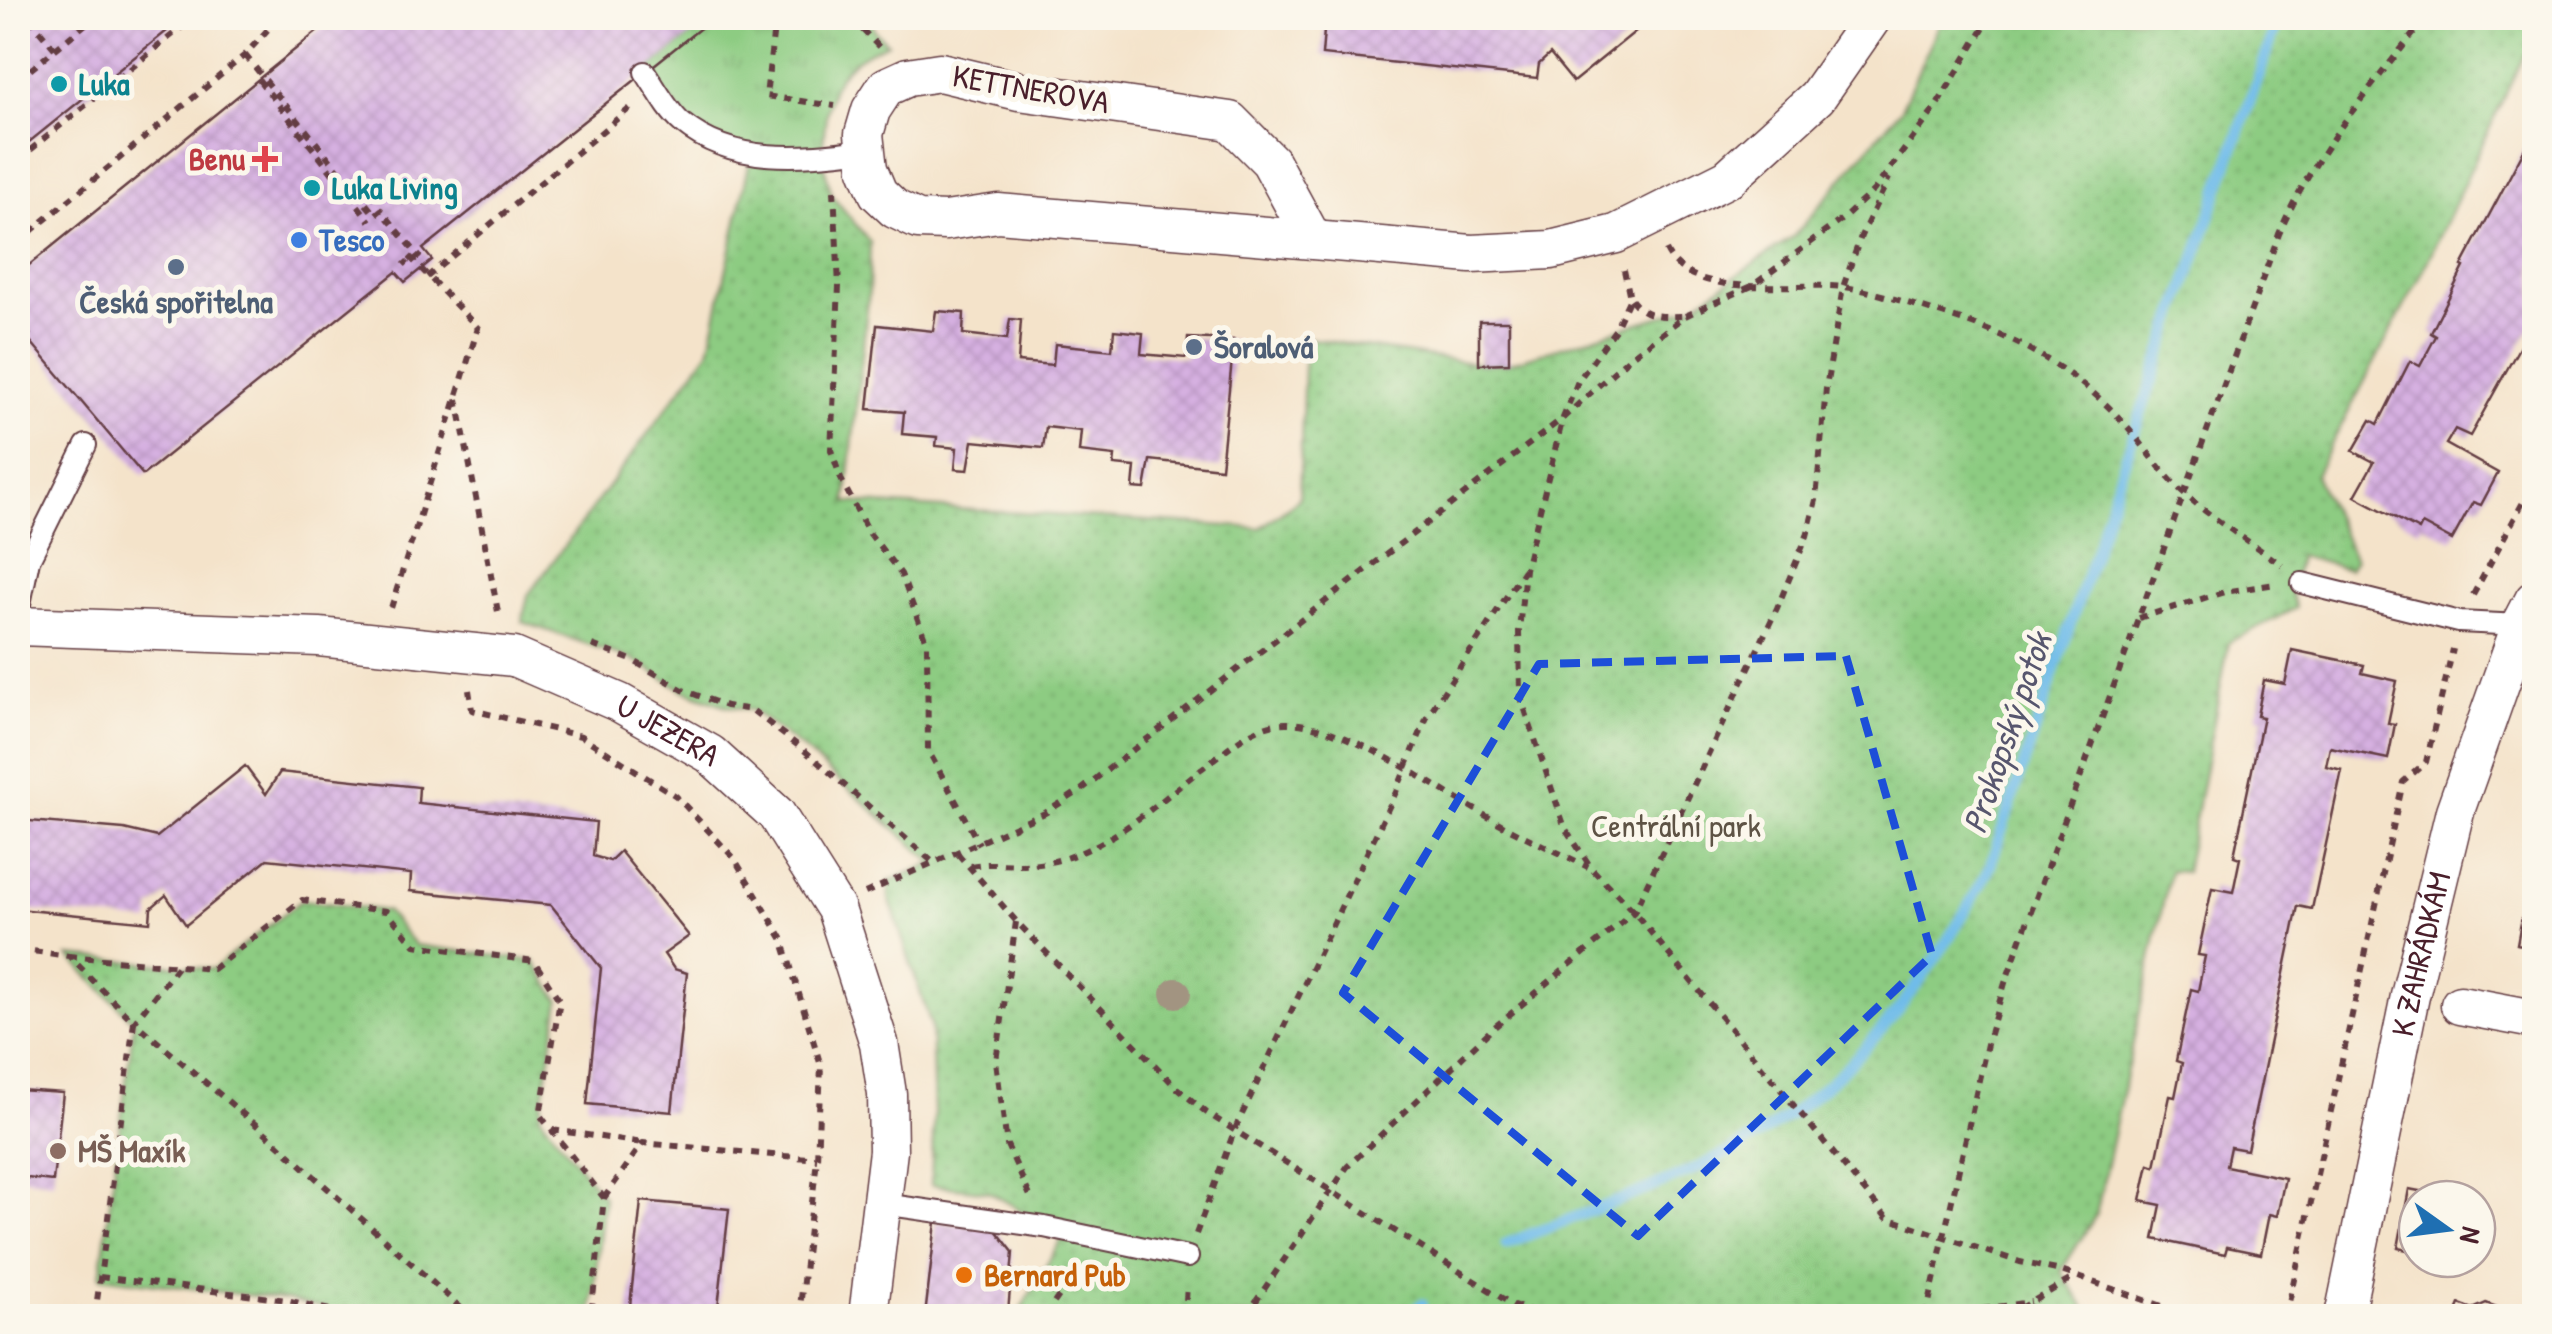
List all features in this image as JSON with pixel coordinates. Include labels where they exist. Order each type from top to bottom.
[{"type":"street","points":[[871,110],[848,152],[895,210],[918,220],[946,221],[998,212],[1471,254],[1552,250],[1616,234],[1728,178],[1818,97],[1872,18]]},
{"type":"street","name":"KETTNEROVA","points":[[871,110],[886,87],[908,77],[940,72],[1019,90],[1230,121],[1270,162],[1313,240]]},
{"type":"street","name":"K ZAHRÁDKÁM","points":[[2344,1316],[2410,996],[2455,811],[2530,616]]},
{"type":"street","name":"U JEZERA","points":[[18,626],[389,642],[514,658],[620,702],[710,754],[776,814],[836,908],[879,1042],[887,1094],[888,1152],[868,1316]]},
{"type":"street","points":[[2460,1005],[2534,1019]]},
{"type":"lane","points":[[650,79],[679,121],[710,142],[751,155],[848,152]]},
{"type":"lane","points":[[18,614],[29,560],[86,444]]},
{"type":"lane","points":[[2302,583],[2459,622],[2530,616]]},
{"type":"lane","points":[[882,1204],[1044,1227],[1188,1257]]},
{"type":"path","points":[[29,18],[55,49]]},
{"type":"path","points":[[18,80],[93,18]]},
{"type":"path","points":[[18,160],[193,18]]},
{"type":"path","points":[[18,242],[245,55],[278,18]]},
{"type":"path","points":[[775,18],[766,96],[871,110]]},
{"type":"path","points":[[850,900],[1045,814],[1082,790],[1563,418],[1629,358],[1685,316],[1752,286],[1846,217],[1894,167],[1990,18]]},
{"type":"path","points":[[1926,1316],[1987,1044],[2005,983],[2297,192],[2347,116],[2426,18]]},
{"type":"path","points":[[2500,18],[2534,27]]},
{"type":"path","points":[[245,55],[375,215],[381,210],[419,256],[408,266],[406,258],[426,277],[478,328],[390,612],[389,642]]},
{"type":"path","points":[[426,277],[650,79]]},
{"type":"path","points":[[259,80],[370,221]]},
{"type":"path","points":[[848,152],[831,450],[841,479],[868,530],[901,574],[927,644],[928,750],[979,844]]},
{"type":"path","points":[[1246,1316],[1347,1167],[1492,1029],[1634,912],[1807,536],[1816,500],[1826,388],[1844,287],[1861,236],[1894,167]]},
{"type":"path","points":[[1650,217],[1673,265],[1702,279],[1752,286],[1844,287],[1947,315],[2014,339],[2069,373],[2124,424],[2184,494],[2302,583]]},
{"type":"path","points":[[1616,234],[1630,298],[1639,311],[1656,316],[1685,316]]},
{"type":"path","points":[[1630,298],[1615,330],[1578,380],[1563,418],[1524,569],[1519,630],[1520,695],[1565,828],[1592,868],[1634,912],[1887,1218],[2191,1316]]},
{"type":"path","points":[[456,397],[500,618]]},
{"type":"path","points":[[2286,1316],[2403,782],[2426,762],[2459,622],[2534,482]]},
{"type":"path","points":[[1185,1316],[1188,1257],[1235,1129],[1427,717],[1524,569]]},
{"type":"path","points":[[2139,618],[2224,592],[2302,583]]},
{"type":"path","points":[[683,690],[726,706],[752,710],[934,864]]},
{"type":"path","points":[[472,710],[582,736],[676,796],[734,858],[782,938],[820,1066],[817,1160],[799,1316]]},
{"type":"path","points":[[971,866],[993,862],[1034,864],[1064,858],[1098,844],[1130,825],[1242,737],[1284,722],[1328,731],[1406,768],[1499,823],[1592,868]]},
{"type":"path","points":[[958,854],[1016,921],[1177,1088],[1207,1113],[1514,1305],[1550,1316]]},
{"type":"path","points":[[18,949],[214,969],[302,900],[386,910],[415,945],[534,961],[560,1001],[540,1115],[604,1198]]},
{"type":"path","points":[[1016,921],[996,1061],[1007,1145],[1044,1227]]},
{"type":"path","points":[[69,956],[134,1022],[268,1134],[470,1316]]},
{"type":"path","points":[[95,1316],[134,1022],[177,967]]},
{"type":"path","points":[[552,1130],[643,1144],[817,1160]]},
{"type":"path","points":[[592,1316],[604,1198],[643,1144]]},
{"type":"path","points":[[1046,1316],[1098,1239]]},
{"type":"path","points":[[2007,1316],[2076,1276]]},
{"type":"path","points":[[100,1277],[286,1300],[355,1316]]},
{"type":"path","points":[[1935,1316],[2031,1302]]},
{"type":"highlighted area","points":[[1846,656],[1932,955],[1638,1236],[1343,993],[1539,664]]},
{"type":"green space","points":[[713,18],[870,18],[875,31],[888,43],[852,63],[841,74],[829,100],[822,156],[709,143],[645,72]]},
{"type":"green space","name":"Centrální park","points":[[1942,18],[2534,18],[2534,59],[2524,55],[2421,275],[2315,475],[2355,560],[2349,569],[2299,556],[2291,594],[2296,608],[2229,642],[2185,872],[2170,871],[2096,1215],[2061,1271],[2085,1308],[2074,1316],[1017,1316],[1064,1235],[989,1192],[931,1185],[931,1025],[889,898],[889,881],[934,863],[752,710],[726,706],[683,690],[634,660],[522,622],[528,595],[709,351],[751,155],[822,156],[831,194],[870,242],[869,291],[846,502],[1260,528],[1299,499],[1305,338],[1479,364],[1509,363],[1691,307],[1794,236],[1901,109]]},
{"type":"green space","points":[[302,900],[386,911],[415,945],[534,961],[560,1001],[540,1115],[604,1198],[591,1316],[355,1316],[287,1300],[100,1277],[134,1022],[69,956],[213,969]]},
{"type":"building","name":"Luka","points":[[18,18],[183,18],[18,151]]},
{"type":"building","name":"Luka Living","points":[[334,18],[713,18],[423,249],[432,260],[405,282],[396,272],[143,475],[26,336],[30,334],[18,319],[18,274]]},
{"type":"building","points":[[1325,18],[1652,18],[1573,82],[1550,54],[1539,64],[1537,78],[1322,55]]},
{"type":"building","points":[[2534,131],[2534,321],[2470,436],[2455,429],[2446,444],[2498,473],[2481,505],[2473,502],[2452,540],[2422,524],[2419,530],[2355,496],[2374,462],[2353,451],[2371,420],[2378,424],[2410,361],[2420,366],[2436,336],[2431,333],[2462,266]]},
{"type":"building","points":[[936,311],[964,313],[963,334],[1007,339],[1010,319],[1021,320],[1018,362],[1053,365],[1055,344],[1112,350],[1114,330],[1143,333],[1141,354],[1186,358],[1188,338],[1234,340],[1221,468],[1150,460],[1145,489],[1133,488],[1135,467],[1114,465],[1115,456],[1079,452],[1081,431],[1046,427],[1043,448],[973,441],[968,470],[955,469],[957,448],[936,446],[937,437],[902,434],[904,412],[868,409],[877,325],[933,331]]},
{"type":"building","points":[[1479,321],[1509,321],[1509,363],[1479,364]]},
{"type":"building","points":[[2292,650],[2364,665],[2362,673],[2397,681],[2388,723],[2395,724],[2388,759],[2330,747],[2326,766],[2342,770],[2312,909],[2298,906],[2247,1150],[2230,1147],[2226,1166],[2285,1178],[2277,1216],[2269,1214],[2261,1254],[2227,1247],[2225,1254],[2154,1239],[2161,1205],[2141,1201],[2149,1164],[2155,1166],[2170,1096],[2175,1097],[2182,1063],[2176,1061],[2191,989],[2198,991],[2205,956],[2198,955],[2212,888],[2233,892],[2240,858],[2234,856],[2263,717],[2257,716],[2264,680],[2285,684]]},
{"type":"building","points":[[245,766],[266,794],[280,772],[419,787],[418,803],[596,822],[593,856],[610,861],[620,851],[689,936],[664,954],[674,969],[687,973],[672,1112],[587,1104],[601,968],[551,905],[410,891],[411,874],[267,859],[186,925],[166,895],[151,908],[150,922],[18,909],[18,820],[124,829],[157,837]]},
{"type":"building","points":[[2526,895],[2534,897],[2534,948],[2517,944]]},
{"type":"building","points":[[18,1090],[63,1093],[53,1181],[18,1177]]},
{"type":"building","points":[[641,1201],[729,1209],[717,1316],[629,1316]]},
{"type":"building","points":[[936,1222],[995,1229],[1013,1252],[1008,1313],[925,1316]]},
{"type":"building","points":[[2486,1303],[2502,1309],[2505,1316],[2455,1316],[2460,1304],[2473,1309]]},
{"type":"waterway","name":"Prokopský potok","points":[[1506,1244],[1672,1179],[1764,1132],[1800,1107],[1864,1049],[1945,944],[1989,869],[2131,442],[2279,18]]},
{"type":"waterway","name":"Prokopský potok","points":[[1410,1316],[1422,1304]]},
{"type":"place","name":"Luka","points":[[59,84]]},
{"type":"place","name":"Benu","points":[[265,159]]},
{"type":"place","name":"Luka Living","points":[[312,188]]},
{"type":"place","name":"Tesco","points":[[299,240]]},
{"type":"place","name":"Česká spořitelna","points":[[176,267]]},
{"type":"place","name":"Šoralová","points":[[1194,347]]},
{"type":"place","name":"MŠ Maxík","points":[[58,1151]]},
{"type":"place","name":"Bernard Pub","points":[[964,1275]]}]
